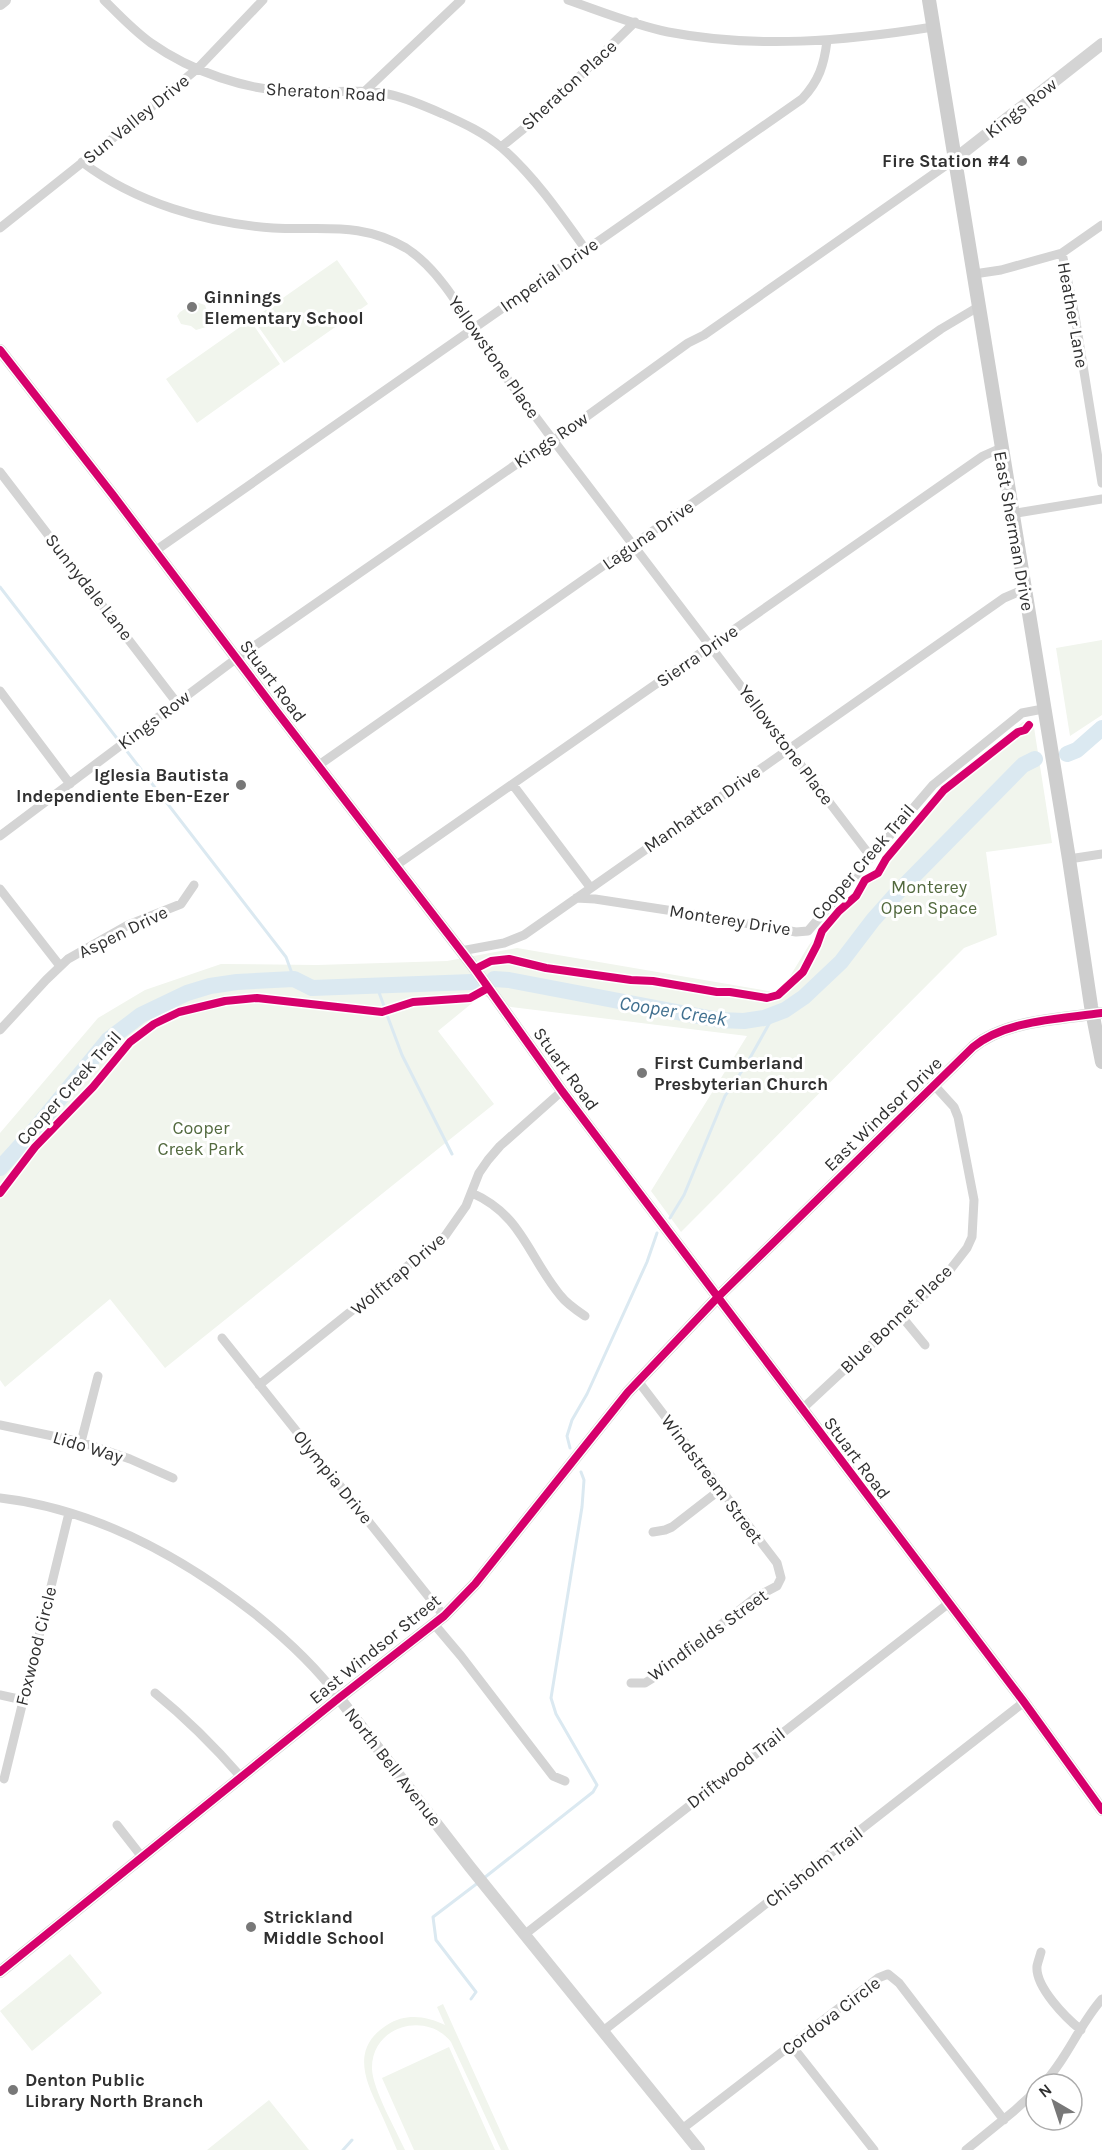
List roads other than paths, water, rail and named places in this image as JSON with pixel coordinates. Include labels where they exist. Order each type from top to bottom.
[{"type":"main road","name":"East Sherman Drive","points":[[929,0],[1011,514],[1097,1014],[1102,1062]]},
{"type":"street","points":[[0,4],[5,0]]},
{"type":"street","name":"Sheraton Road","points":[[104,0],[150,43],[172,57],[223,79],[254,88],[295,92],[364,92],[394,96],[431,108],[475,130],[501,147],[528,173],[586,250]]},
{"type":"street","name":"Sun Valley Drive","points":[[0,228],[138,119],[198,68],[263,0]]},
{"type":"street","points":[[364,92],[461,0]]},
{"type":"street","points":[[572,1],[668,32],[730,39],[788,43],[827,41],[933,27]]},
{"type":"street","name":"Sheraton Place","points":[[501,147],[537,118],[635,22]]},
{"type":"street","name":"Imperial Drive","points":[[155,551],[802,99],[811,90],[824,66],[827,41]]},
{"type":"street","name":"Kings Row","points":[[0,836],[237,658],[521,460],[554,440],[688,343],[704,335],[955,159],[1102,44]]},
{"type":"street","name":"Yellowstone Place","points":[[82,162],[95,172],[139,195],[176,210],[210,219],[274,228],[351,229],[383,236],[407,249],[426,264],[495,362],[871,857]]},
{"type":"street","points":[[974,274],[1001,270],[1062,253],[1102,225]]},
{"type":"street","name":"Heather Lane","points":[[1062,253],[1075,316],[1102,483]]},
{"type":"street","name":"Laguna Drive","points":[[318,765],[941,329],[978,307]]},
{"type":"street","name":"Stuart Road","points":[[0,350],[461,951],[562,1091],[1024,1702],[1102,1810]]},
{"type":"street","name":"Sierra Drive","points":[[395,866],[983,456],[1001,448]]},
{"type":"street","name":"Sunnydale Lane","points":[[0,472],[177,704]]},
{"type":"street","points":[[1011,514],[1102,499]]},
{"type":"street","name":"Manhattan Drive","points":[[461,951],[504,943],[524,935],[1004,598],[1025,589]]},
{"type":"street","points":[[0,691],[70,784]]},
{"type":"street","name":"Monterey Drive","points":[[576,898],[670,910],[796,932],[808,931],[933,785],[1022,713],[1044,709]]},
{"type":"street","points":[[513,785],[590,887]]},
{"type":"street","points":[[1069,859],[1102,854]]},
{"type":"street","name":"Aspen Drive","points":[[0,1030],[60,966],[128,925],[181,904],[194,885]]},
{"type":"street","points":[[0,889],[60,966]]},
{"type":"street","name":"East Windsor Drive","points":[[717,1298],[985,1037],[1007,1028],[1097,1014]]},
{"type":"street","name":"Blue Bonnet Place","points":[[801,1410],[946,1275],[972,1238],[974,1200],[958,1117],[954,1107],[934,1085]]},
{"type":"street","name":"Wolftrap Drive","points":[[259,1385],[445,1236],[458,1220],[472,1194],[479,1173],[488,1160],[500,1146],[562,1091]]},
{"type":"street","points":[[472,1194],[490,1201],[501,1211],[523,1236],[560,1296],[585,1316]]},
{"type":"street","name":"East Windsor Street","points":[[0,1972],[439,1620],[475,1584],[638,1382],[717,1298]]},
{"type":"street","points":[[902,1317],[925,1345]]},
{"type":"street","name":"Olympia Drive","points":[[222,1338],[439,1620],[461,1656],[553,1776],[565,1781]]},
{"type":"street","points":[[81,1442],[98,1376]]},
{"type":"street","name":"Windstream Street","points":[[638,1382],[777,1563],[781,1578]]},
{"type":"street","name":"Lido Way","points":[[0,1425],[81,1442],[130,1459],[173,1478]]},
{"type":"street","points":[[653,1532],[672,1527],[721,1489]]},
{"type":"street","name":"North Bell Avenue","points":[[0,1498],[69,1513],[124,1532],[211,1581],[273,1628],[312,1664],[471,1869],[699,2150]]},
{"type":"street","name":"Foxwood Circle","points":[[4,1779],[69,1513]]},
{"type":"street","name":"Windfields Street","points":[[631,1683],[645,1683],[653,1678],[756,1597],[777,1586],[781,1578]]},
{"type":"street","name":"Driftwood Trail","points":[[524,1935],[949,1603]]},
{"type":"street","points":[[155,1693],[212,1743],[241,1777]]},
{"type":"street","points":[[0,1695],[23,1700]]},
{"type":"street","name":"Chisholm Trail","points":[[603,2031],[1024,1702]]},
{"type":"street","points":[[117,1825],[142,1857]]},
{"type":"street","points":[[1041,1952],[1037,1967],[1043,1987],[1060,2010],[1081,2030]]},
{"type":"street","name":"Cordova Circle","points":[[682,2129],[878,1978],[888,1974],[899,1983],[1004,2120]]},
{"type":"street","points":[[1052,2072],[1102,1999]]},
{"type":"street","points":[[792,2046],[873,2150]]},
{"type":"street","points":[[966,2150],[1024,2102]]},
{"type":"waterway","points":[[0,587],[286,957],[294,979]]},
{"type":"waterway","name":"Cooper Creek","points":[[1067,754],[1077,750],[1102,728]]},
{"type":"waterway","name":"Cooper Creek","points":[[494,979],[719,1020],[744,1021],[764,1018],[785,1010],[804,997],[841,962],[897,893],[1023,765],[1035,759]]},
{"type":"waterway","name":"Cooper Creek","points":[[0,1168],[108,1040],[141,1015],[187,993],[210,986],[237,982],[294,979],[312,988],[472,982]]},
{"type":"waterway","points":[[377,987],[384,1006]]},
{"type":"waterway","points":[[387,1015],[402,1055],[452,1154]]},
{"type":"waterway","points":[[670,1218],[684,1195],[725,1096],[746,1065],[774,1015]]},
{"type":"waterway","points":[[570,1448],[567,1436],[572,1420],[587,1394],[647,1262],[657,1233]]},
{"type":"waterway","points":[[484,1878],[593,1792],[597,1785],[556,1714],[551,1698],[582,1507],[584,1480],[581,1472]]},
{"type":"waterway","points":[[471,1999],[476,1992],[436,1940],[433,1917],[479,1882]]},
{"type":"waterway","points":[[343,2150],[352,2140]]},
{"type":"place","name":"Fire Station #4","points":[[1022,161]]},
{"type":"place","name":"Ginnings Elementary School","points":[[192,307]]},
{"type":"place","name":"Iglesia Bautista Independiente Eben-Ezer","points":[[241,785]]},
{"type":"place","name":"First Cumberland Presbyterian Church","points":[[642,1073]]},
{"type":"place","name":"Strickland Middle School","points":[[251,1927]]},
{"type":"place","name":"Denton Public Library North Branch","points":[[13,2090]]},
{"type":"park label","name":"Monterey Open Space","points":[[929,897]]},
{"type":"park label","name":"Cooper Creek Park","points":[[201,1138]]}]
